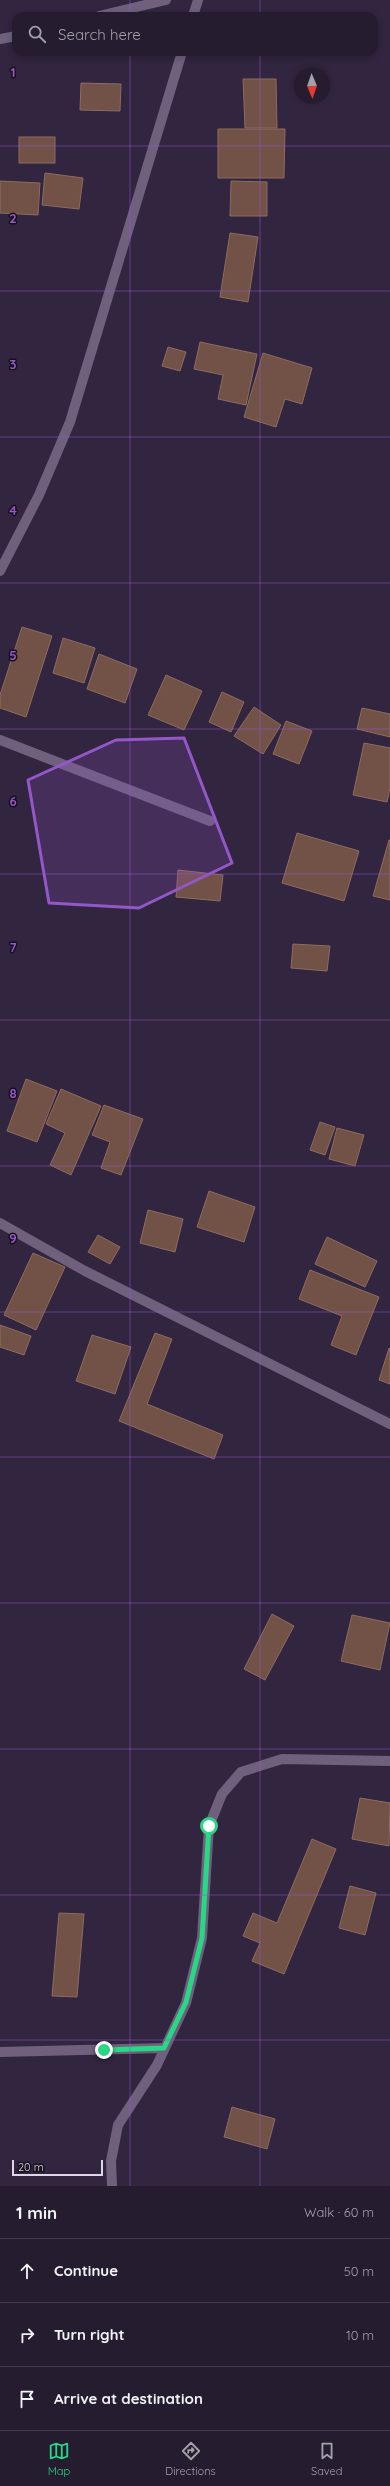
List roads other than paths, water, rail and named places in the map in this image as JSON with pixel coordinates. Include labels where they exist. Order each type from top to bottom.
[{"type":"street","points":[[116,12],[166,0]]},
{"type":"street","points":[[194,12],[198,0]]},
{"type":"street","points":[[0,39],[12,37]]},
{"type":"street","points":[[0,571],[40,495],[70,422],[181,56]]},
{"type":"street","points":[[0,740],[210,821]]},
{"type":"street","points":[[0,1223],[85,1271],[390,1424]]},
{"type":"street","points":[[112,2186],[111,2161],[118,2125],[157,2065],[186,2002],[202,1938],[209,1826],[222,1794],[241,1772],[282,1759],[390,1761]]},
{"type":"street","points":[[0,2052],[164,2048]]}]
